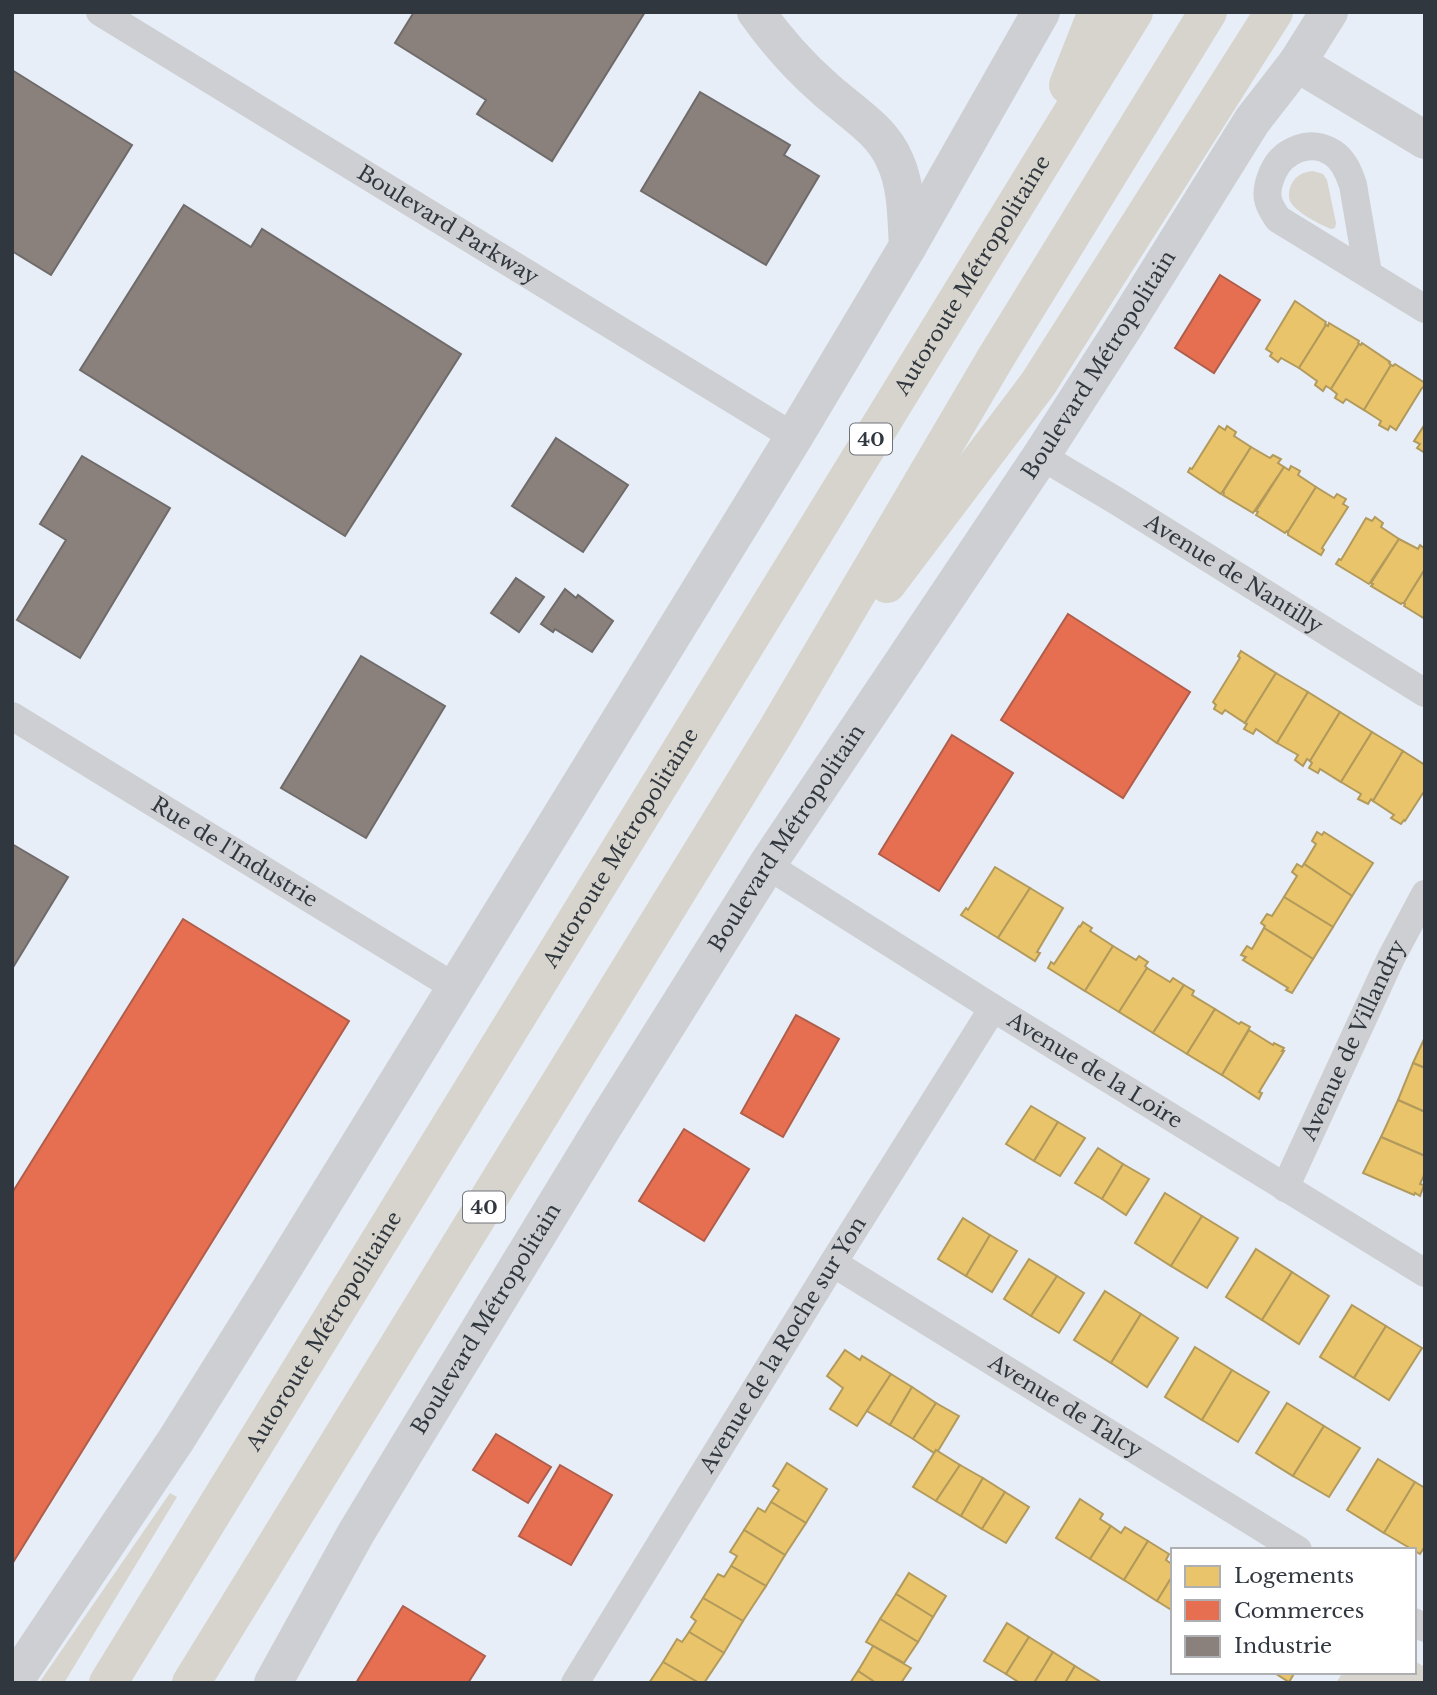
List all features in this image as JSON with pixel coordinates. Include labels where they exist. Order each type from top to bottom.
[{"type":"highway","points":[[1030,181],[1097,12]]},
{"type":"highway","name":"Autoroute Métropolitaine","points":[[108,1683],[1134,12]]},
{"type":"highway","name":"40","points":[[191,1683],[776,731],[995,359],[1208,12]]},
{"type":"highway","points":[[776,731],[1038,384],[1274,12]]},
{"type":"main road","points":[[756,12],[775,38],[803,67],[883,141],[895,161],[902,183],[908,246]]},
{"type":"main road","points":[[16,1671],[176,1440],[224,1365],[794,436],[908,246],[1041,12]]},
{"type":"main road","name":"Boulevard Métropolitain","points":[[273,1683],[356,1533],[415,1435],[767,865],[1041,456],[1252,121],[1297,63],[1329,12]]},
{"type":"main road","points":[[1297,63],[1425,140]]},
{"type":"street","name":"Boulevard Parkway","points":[[100,12],[794,436]]},
{"type":"street","points":[[1367,273],[1353,185],[1348,171],[1334,153],[1324,149],[1313,146],[1291,151],[1276,167],[1268,188],[1268,198],[1278,219],[1425,309]]},
{"type":"street","name":"Avenue de Nantilly","points":[[1041,456],[1425,693]]},
{"type":"street","name":"Rue de l'Industrie","points":[[12,716],[456,988]]},
{"type":"street","name":"Avenue de la Loire","points":[[767,865],[993,1008],[1425,1273]]},
{"type":"street","name":"Avenue de Villandry","points":[[1285,1188],[1391,960],[1425,894]]},
{"type":"street","name":"Avenue de la Roche sur Yon","points":[[575,1683],[993,1008]]},
{"type":"street","name":"Avenue de Talcy","points":[[833,1263],[1295,1548]]},
{"type":"shaded area","points":[[1313,171],[1323,174],[1327,180],[1335,228],[1331,229],[1309,218],[1290,201],[1290,189],[1295,179],[1303,173]]},
{"type":"shaded area","points":[[170,1493],[177,1497],[64,1683],[39,1683]]},
{"type":"shaded area","points":[[1416,1662],[1425,1667],[1425,1683],[1336,1683],[1342,1674],[1416,1674]]},
{"type":"building: Logements","points":[[1295,301],[1326,322],[1299,368],[1281,358],[1278,362],[1266,349]]},
{"type":"building: Logements","points":[[1329,323],[1359,341],[1359,344],[1331,389],[1326,386],[1323,391],[1315,385],[1317,381],[1299,368]]},
{"type":"building: Logements","points":[[1362,343],[1391,365],[1364,410],[1346,399],[1343,403],[1335,398],[1337,394],[1331,389]]},
{"type":"building: Logements","points":[[1395,364],[1425,383],[1425,386],[1396,430],[1390,426],[1388,430],[1379,425],[1381,421],[1364,410],[1391,365]]},
{"type":"building: Logements","points":[[1425,424],[1425,453],[1417,448],[1420,444],[1414,441]]},
{"type":"building: Logements","points":[[1219,426],[1225,430],[1227,426],[1236,432],[1234,436],[1251,447],[1221,494],[1188,472]]},
{"type":"building: Logements","points":[[1251,447],[1270,458],[1273,455],[1281,459],[1278,463],[1284,467],[1253,513],[1223,495]]},
{"type":"building: Logements","points":[[1291,466],[1300,471],[1298,475],[1316,487],[1285,533],[1256,515],[1256,511],[1284,467],[1289,470]]},
{"type":"building: Logements","points":[[1316,487],[1334,498],[1337,494],[1346,499],[1343,504],[1348,507],[1322,548],[1324,550],[1321,555],[1288,535]]},
{"type":"building: Logements","points":[[1375,517],[1383,523],[1381,527],[1399,539],[1369,584],[1336,564],[1366,518],[1372,521]]},
{"type":"building: Logements","points":[[1399,539],[1418,549],[1420,545],[1425,549],[1425,569],[1401,604],[1371,586]]},
{"type":"building: Logements","points":[[1425,569],[1425,619],[1404,606],[1404,603]]},
{"type":"building: Logements","points":[[1241,651],[1276,673],[1245,723],[1225,710],[1222,714],[1214,709],[1216,705],[1213,702],[1240,658],[1238,656]]},
{"type":"building: Logements","points":[[1276,673],[1308,692],[1277,743],[1256,729],[1253,734],[1244,729],[1247,724],[1245,723]]},
{"type":"building: Logements","points":[[1308,692],[1340,712],[1310,761],[1307,759],[1303,766],[1295,760],[1298,755],[1277,743]]},
{"type":"building: Logements","points":[[1340,712],[1372,732],[1341,782],[1320,769],[1318,773],[1309,768],[1312,763],[1310,761]]},
{"type":"building: Logements","points":[[1372,732],[1403,751],[1373,801],[1371,799],[1368,804],[1358,799],[1361,794],[1341,782]]},
{"type":"building: Logements","points":[[1403,751],[1425,765],[1425,790],[1401,824],[1391,818],[1394,815],[1373,801]]},
{"type":"building: Logements","points":[[1317,832],[1322,835],[1324,832],[1373,863],[1352,896],[1304,864],[1316,844],[1312,841]]},
{"type":"building: Logements","points":[[1297,864],[1302,867],[1304,864],[1352,896],[1333,927],[1284,897],[1297,876],[1292,872]]},
{"type":"building: Logements","points":[[995,867],[1030,888],[998,938],[961,915],[966,908],[968,910]]},
{"type":"building: Logements","points":[[1030,888],[1063,908],[1037,952],[1040,953],[1035,961],[998,938]]},
{"type":"building: Logements","points":[[1284,897],[1333,927],[1313,959],[1264,928],[1261,923],[1267,914],[1272,916]]},
{"type":"building: Logements","points":[[1083,922],[1092,928],[1090,931],[1113,946],[1085,991],[1048,968],[1051,962],[1054,964]]},
{"type":"building: Logements","points":[[1264,928],[1313,959],[1292,993],[1243,960],[1246,957],[1241,955],[1247,946],[1252,949]]},
{"type":"building: Logements","points":[[1113,946],[1136,960],[1139,956],[1148,962],[1145,966],[1147,968],[1119,1012],[1085,991]]},
{"type":"building: Logements","points":[[1147,968],[1170,982],[1173,978],[1184,985],[1153,1033],[1119,1012]]},
{"type":"building: Logements","points":[[1184,985],[1194,991],[1192,995],[1215,1009],[1187,1054],[1153,1033]]},
{"type":"building: Logements","points":[[1215,1009],[1239,1024],[1241,1022],[1250,1027],[1222,1075],[1187,1054]]},
{"type":"building: Logements","points":[[1249,1030],[1273,1045],[1274,1043],[1284,1048],[1259,1092],[1262,1093],[1259,1099],[1222,1075]]},
{"type":"building: Logements","points":[[1425,1037],[1425,1068],[1413,1063]]},
{"type":"building: Logements","points":[[1413,1063],[1425,1068],[1425,1112],[1398,1100]]},
{"type":"building: Logements","points":[[1398,1100],[1425,1112],[1425,1156],[1381,1137]]},
{"type":"building: Logements","points":[[1031,1106],[1058,1122],[1034,1161],[1006,1144]]},
{"type":"building: Logements","points":[[1058,1122],[1085,1138],[1060,1176],[1034,1161]]},
{"type":"building: Logements","points":[[1381,1137],[1425,1156],[1425,1173],[1420,1184],[1424,1185],[1420,1196],[1363,1173]]},
{"type":"building: Logements","points":[[1098,1148],[1123,1164],[1102,1199],[1075,1183]]},
{"type":"building: Logements","points":[[1123,1164],[1149,1179],[1126,1215],[1102,1199]]},
{"type":"building: Logements","points":[[1165,1193],[1202,1216],[1171,1266],[1135,1243]]},
{"type":"building: Logements","points":[[1202,1216],[1238,1238],[1207,1288],[1171,1266]]},
{"type":"building: Logements","points":[[963,1218],[990,1235],[966,1276],[938,1259]]},
{"type":"building: Logements","points":[[990,1235],[1017,1251],[992,1292],[966,1276]]},
{"type":"building: Logements","points":[[1256,1249],[1292,1272],[1262,1320],[1226,1297]]},
{"type":"building: Logements","points":[[1029,1259],[1057,1276],[1031,1316],[1004,1299]]},
{"type":"building: Logements","points":[[1292,1272],[1329,1296],[1299,1344],[1262,1320]]},
{"type":"building: Logements","points":[[1057,1276],[1084,1293],[1059,1333],[1031,1316]]},
{"type":"building: Logements","points":[[1105,1291],[1141,1314],[1111,1363],[1074,1340]]},
{"type":"building: Logements","points":[[1352,1305],[1386,1326],[1354,1378],[1320,1357]]},
{"type":"building: Logements","points":[[1141,1314],[1178,1338],[1147,1387],[1111,1363]]},
{"type":"building: Logements","points":[[1386,1326],[1422,1348],[1389,1400],[1354,1378]]},
{"type":"building: Logements","points":[[1195,1347],[1232,1370],[1202,1420],[1165,1397]]},
{"type":"building: Logements","points":[[845,1350],[860,1360],[862,1356],[891,1374],[857,1426],[830,1409],[843,1388],[827,1376]]},
{"type":"building: Logements","points":[[1232,1370],[1269,1392],[1238,1442],[1202,1420]]},
{"type":"building: Logements","points":[[891,1374],[912,1387],[890,1425],[867,1411]]},
{"type":"building: Logements","points":[[912,1387],[936,1403],[913,1439],[890,1425]]},
{"type":"building: Logements","points":[[936,1403],[959,1416],[938,1451],[934,1453],[913,1439]]},
{"type":"building: Logements","points":[[1287,1403],[1324,1426],[1293,1476],[1256,1453]]},
{"type":"building: Logements","points":[[1324,1426],[1360,1448],[1329,1497],[1293,1476]]},
{"type":"building: Logements","points":[[936,1450],[960,1465],[936,1501],[913,1487]]},
{"type":"building: Logements","points":[[1378,1459],[1415,1482],[1384,1533],[1347,1510]]},
{"type":"building: Logements","points":[[787,1463],[827,1489],[806,1523],[771,1502],[779,1490],[773,1486]]},
{"type":"building: Logements","points":[[960,1465],[983,1478],[961,1516],[936,1501]]},
{"type":"building: Logements","points":[[983,1478],[1005,1492],[982,1529],[961,1516]]},
{"type":"building: Logements","points":[[1415,1482],[1425,1488],[1425,1546],[1420,1554],[1416,1548],[1410,1548],[1384,1533]]},
{"type":"building: Logements","points":[[1005,1492],[1029,1507],[1006,1543],[982,1529]]},
{"type":"building: Logements","points":[[1080,1499],[1103,1514],[1100,1519],[1111,1526],[1090,1559],[1056,1538]]},
{"type":"building: Logements","points":[[771,1502],[806,1523],[785,1555],[744,1530],[758,1508],[765,1512]]},
{"type":"building: Logements","points":[[1111,1526],[1121,1533],[1125,1527],[1148,1541],[1124,1580],[1090,1559]]},
{"type":"building: Logements","points":[[744,1530],[785,1555],[766,1586],[731,1566],[737,1556],[730,1552]]},
{"type":"building: Logements","points":[[1148,1541],[1169,1554],[1166,1560],[1171,1564],[1171,1578],[1157,1601],[1124,1580]]},
{"type":"building: Logements","points":[[731,1566],[766,1586],[743,1621],[703,1598],[718,1574],[724,1577]]},
{"type":"building: Logements","points":[[909,1573],[946,1596],[933,1617],[896,1594]]},
{"type":"building: Logements","points":[[1171,1578],[1171,1610],[1157,1601]]},
{"type":"building: Logements","points":[[896,1594],[933,1617],[918,1642],[880,1619]]},
{"type":"building: Logements","points":[[703,1598],[743,1621],[724,1653],[689,1632],[696,1621],[691,1617]]},
{"type":"building: Logements","points":[[880,1619],[918,1642],[904,1663],[866,1642]]},
{"type":"building: Logements","points":[[1007,1623],[1029,1637],[1006,1674],[984,1661]]},
{"type":"building: Logements","points":[[689,1632],[724,1653],[704,1683],[699,1683],[663,1662],[677,1639],[682,1642]]},
{"type":"building: Logements","points":[[1029,1637],[1053,1652],[1034,1683],[1020,1683],[1006,1674]]},
{"type":"building: Logements","points":[[873,1646],[911,1668],[901,1683],[876,1683],[858,1671]]},
{"type":"building: Logements","points":[[1053,1652],[1075,1666],[1065,1683],[1034,1683]]},
{"type":"building: Logements","points":[[663,1662],[699,1683],[649,1683]]},
{"type":"building: Logements","points":[[1075,1666],[1099,1681],[1065,1683]]},
{"type":"building: Logements","points":[[858,1671],[876,1683],[850,1683]]},
{"type":"building: Logements","points":[[1276,1674],[1294,1674],[1289,1682]]},
{"type":"building: Commerces","points":[[1220,275],[1260,300],[1214,373],[1175,348]]},
{"type":"building: Commerces","points":[[1068,614],[1190,692],[1123,798],[1001,720]]},
{"type":"building: Commerces","points":[[952,735],[1013,773],[939,891],[879,854]]},
{"type":"building: Commerces","points":[[183,919],[349,1021],[12,1564],[12,1193]]},
{"type":"building: Commerces","points":[[796,1015],[839,1039],[783,1137],[741,1113]]},
{"type":"building: Commerces","points":[[684,1129],[749,1169],[704,1241],[639,1201]]},
{"type":"building: Commerces","points":[[496,1434],[551,1467],[528,1503],[473,1470]]},
{"type":"building: Commerces","points":[[560,1465],[612,1495],[571,1565],[519,1536]]},
{"type":"building: Commerces","points":[[403,1606],[485,1656],[468,1683],[356,1683]]},
{"type":"building: Industrie","points":[[414,12],[645,12],[552,161],[477,114],[486,100],[395,43]]},
{"type":"building: Industrie","points":[[12,70],[132,145],[51,275],[12,251]]},
{"type":"building: Industrie","points":[[700,92],[790,145],[784,155],[819,176],[766,265],[641,191]]},
{"type":"building: Industrie","points":[[184,205],[251,247],[262,229],[461,354],[345,536],[80,370]]},
{"type":"building: Industrie","points":[[556,438],[628,485],[583,552],[512,506]]},
{"type":"building: Industrie","points":[[82,456],[170,508],[80,658],[17,620],[66,540],[40,524]]},
{"type":"building: Industrie","points":[[516,578],[544,597],[519,632],[491,613]]},
{"type":"building: Industrie","points":[[565,589],[576,598],[578,595],[613,621],[592,652],[555,629],[553,632],[541,624]]},
{"type":"building: Industrie","points":[[361,656],[445,706],[366,838],[281,788]]},
{"type":"building: Industrie","points":[[12,844],[68,877],[12,969]]}]
